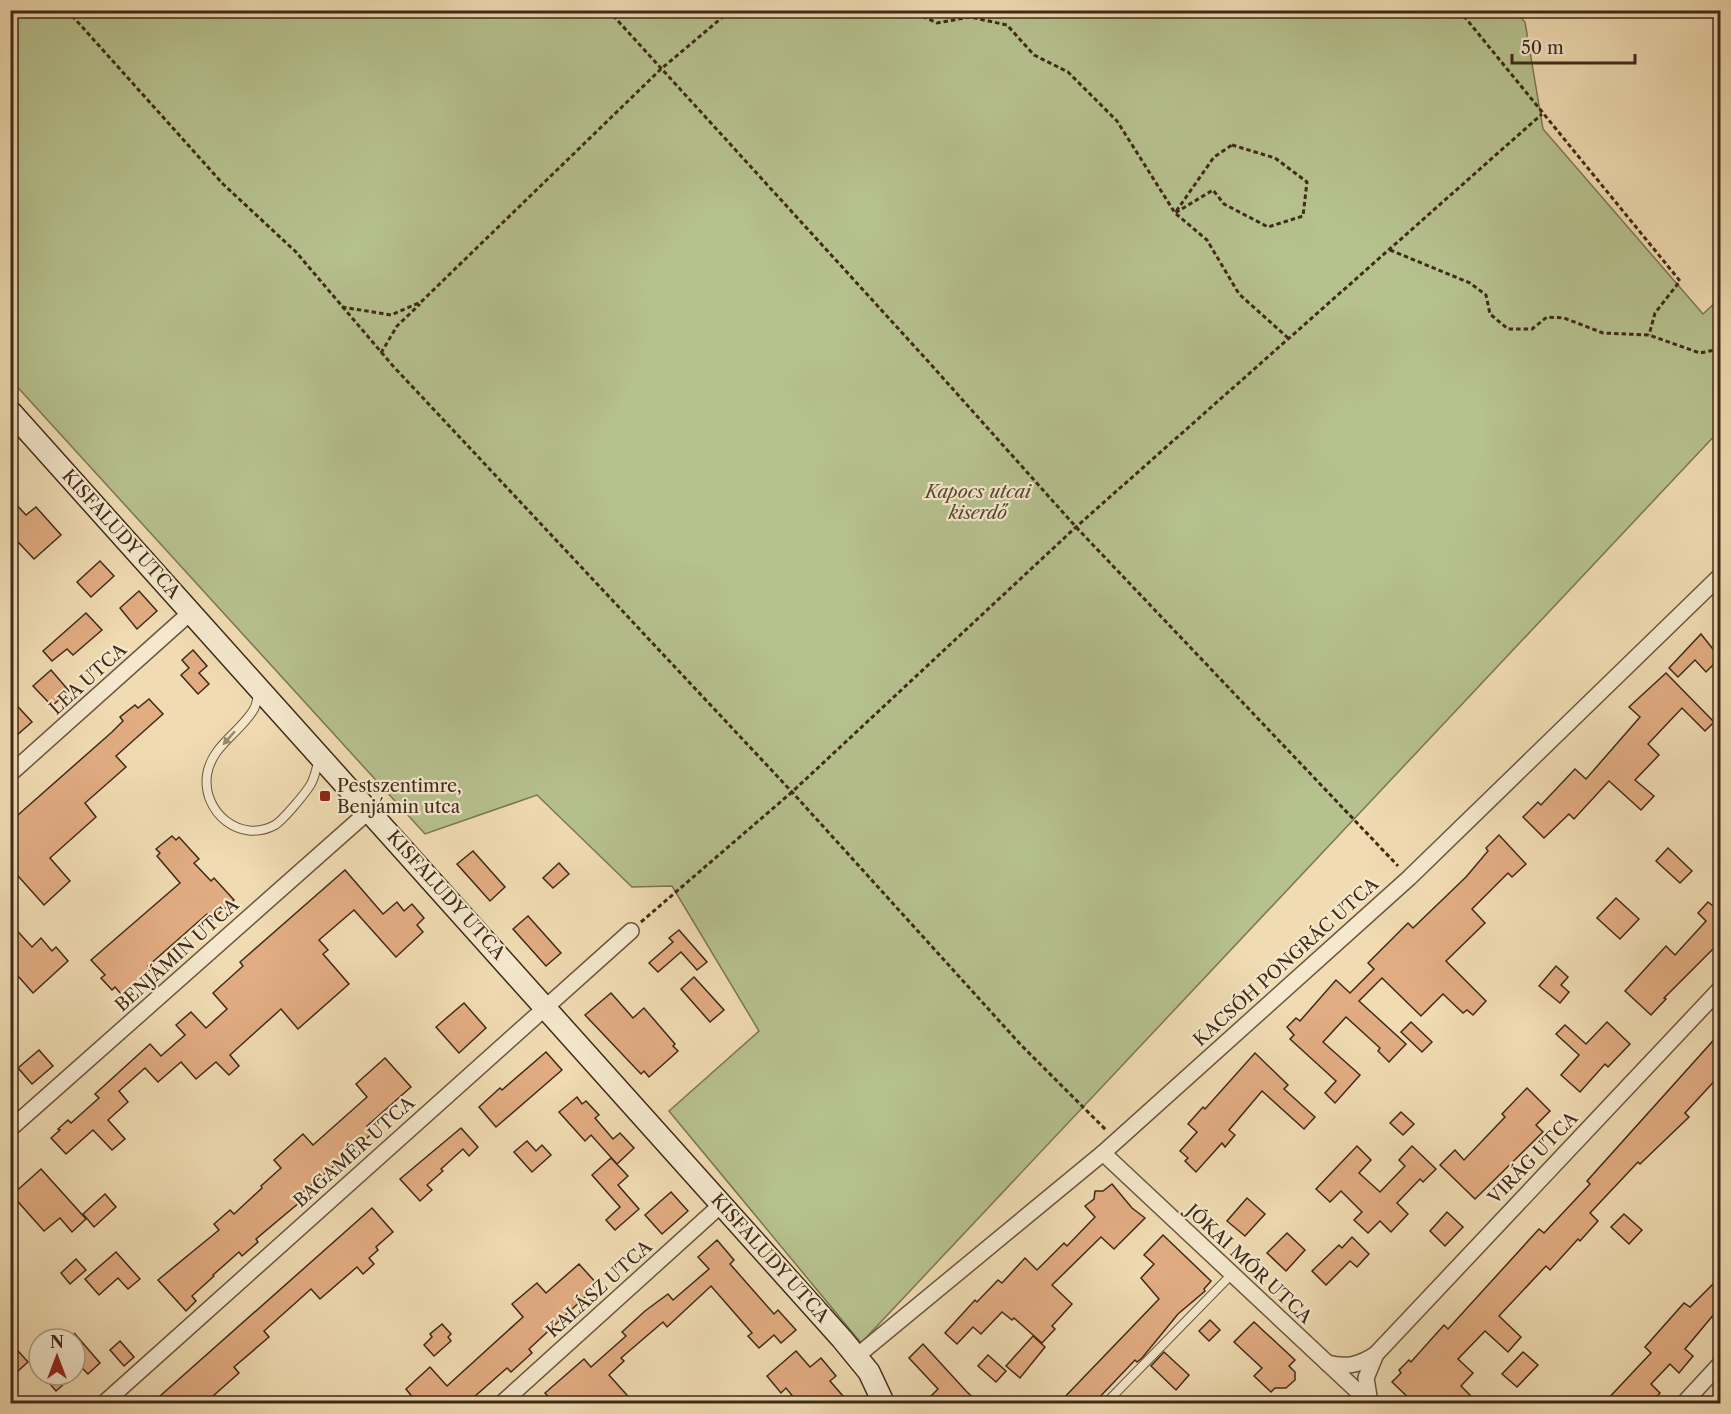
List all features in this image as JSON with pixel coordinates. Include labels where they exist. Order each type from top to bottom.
[{"type":"street","name":"KISFALUDY UTCA","points":[[10,411],[857,1356],[876,1384],[884,1404]]},
{"type":"street","name":"KACSÓH PONGRÁC UTCA","points":[[857,1356],[1103,1153],[1409,878],[1720,576]]},
{"type":"street","name":"LEA UTCA","points":[[10,774],[191,612]]},
{"type":"street","name":"BENJÁMIN UTCA","points":[[10,1129],[370,810]]},
{"type":"street","name":"BAGAMÉR UTCA","points":[[103,1404],[632,931]]},
{"type":"street","name":"VIRÁG UTCA","points":[[1327,1363],[1338,1366],[1357,1364],[1376,1354],[1719,995]]},
{"type":"street","name":"JÓKAI MÓR UTCA","points":[[1103,1153],[1370,1403]]},
{"type":"street","name":"KALÁSZ UTCA","points":[[501,1404],[722,1204]]},
{"type":"street","name":"VIRÁG UTCA","points":[[1370,1403],[1366,1378],[1376,1354]]},
{"type":"street","points":[[1683,1404],[1720,1364]]},
{"type":"lane","points":[[259,690],[255,708],[213,758],[207,775],[208,795],[215,813],[242,830],[259,831],[276,824],[311,783],[320,755]]},
{"type":"lane","points":[[1105,1404],[1231,1275]]},
{"type":"path","points":[[67,10],[223,184],[296,252],[381,353],[792,792],[1021,1045],[1116,1141]]},
{"type":"path","points":[[608,10],[926,358],[1076,527],[1409,878]]},
{"type":"path","points":[[381,353],[397,326],[421,302],[661,69],[730,10]]},
{"type":"path","points":[[909,10],[937,23],[970,17],[1006,25],[1034,56],[1068,72],[1117,121],[1175,213],[1207,240],[1239,294],[1288,339]]},
{"type":"path","points":[[1459,10],[1680,281],[1655,313],[1649,335]]},
{"type":"path","points":[[632,931],[792,792],[1076,527],[1542,114]]},
{"type":"path","points":[[1232,145],[1275,158],[1307,182],[1304,216],[1268,227],[1224,204],[1213,190],[1175,213],[1214,157],[1232,145]]},
{"type":"path","points":[[1390,249],[1470,283],[1486,295],[1490,314],[1508,328],[1532,329],[1547,317],[1564,318],[1603,333],[1649,335],[1700,353],[1720,349]]},
{"type":"path","points":[[340,307],[391,315],[421,302]]},
{"type":"green space","name":"Kapocs utcai kiserdő","points":[[11,10],[1515,11],[1525,22],[1543,129],[1703,314],[1720,298],[1720,430],[861,1343],[669,1111],[759,1031],[672,886],[632,887],[537,795],[425,834],[11,380]]},
{"type":"building","points":[[10,498],[26,515],[36,507],[61,535],[34,559],[19,543],[10,550]]},
{"type":"building","points":[[100,561],[114,576],[91,597],[77,582]]},
{"type":"building","points":[[139,591],[157,611],[137,629],[120,608]]},
{"type":"building","points":[[86,613],[102,630],[73,655],[67,649],[52,661],[43,651]]},
{"type":"building","points":[[1701,634],[1720,658],[1706,672],[1695,660],[1678,677],[1669,668]]},
{"type":"building","points":[[193,650],[207,666],[199,673],[209,684],[198,694],[181,675],[189,668],[182,660]]},
{"type":"building","points":[[51,670],[69,691],[52,706],[33,686]]},
{"type":"building","points":[[1666,673],[1714,722],[1705,731],[1682,708],[1648,744],[1659,755],[1635,780],[1654,796],[1641,810],[1609,781],[1574,819],[1569,814],[1544,838],[1523,817],[1538,802],[1541,805],[1575,769],[1586,779],[1640,717],[1629,707]]},
{"type":"building","points":[[10,698],[32,722],[10,741]]},
{"type":"building","points":[[149,699],[163,714],[116,756],[126,767],[85,803],[96,817],[50,858],[70,881],[44,905],[10,867],[10,822],[112,732],[123,721],[120,717],[135,705],[138,708]]},
{"type":"building","points":[[1499,835],[1526,864],[1512,877],[1508,873],[1472,909],[1485,923],[1446,961],[1486,1001],[1473,1015],[1467,1010],[1463,1013],[1443,994],[1421,1016],[1382,978],[1359,1001],[1406,1044],[1389,1062],[1378,1051],[1380,1048],[1346,1017],[1323,1042],[1360,1075],[1335,1103],[1325,1093],[1336,1081],[1290,1039],[1294,1035],[1287,1027],[1296,1018],[1300,1021],[1336,980],[1350,993],[1374,969],[1368,963],[1408,923],[1413,928],[1466,877],[1488,851],[1486,848]]},
{"type":"building","points":[[172,836],[176,840],[179,837],[199,859],[194,863],[211,881],[214,878],[234,900],[212,920],[207,914],[148,966],[151,969],[144,975],[146,978],[131,992],[129,989],[122,995],[115,987],[112,990],[101,978],[105,975],[91,960],[180,883],[157,856],[160,853],[156,849]]},
{"type":"building","points":[[1668,848],[1692,871],[1680,883],[1656,861]]},
{"type":"building","points":[[473,851],[505,887],[490,901],[457,864]]},
{"type":"building","points":[[559,863],[569,874],[553,888],[543,878]]},
{"type":"building","points":[[345,870],[383,914],[397,902],[404,911],[412,904],[424,918],[417,925],[423,932],[396,957],[354,910],[319,940],[328,950],[323,954],[349,984],[298,1029],[281,1009],[230,1055],[239,1066],[229,1075],[216,1062],[196,1079],[181,1062],[158,1082],[145,1068],[119,1091],[128,1102],[108,1120],[125,1139],[112,1150],[93,1130],[66,1154],[51,1138],[60,1130],[58,1129],[68,1120],[71,1123],[99,1098],[95,1094],[150,1044],[161,1056],[185,1035],[176,1025],[191,1012],[206,1028],[227,1009],[213,993],[243,966],[240,962]]},
{"type":"building","points":[[1616,898],[1639,919],[1620,939],[1597,918]]},
{"type":"building","points":[[1708,902],[1717,909],[1720,905],[1720,942],[1664,998],[1666,999],[1651,1015],[1625,991],[1666,946],[1675,955],[1706,921],[1698,913]]},
{"type":"building","points":[[528,916],[561,953],[546,966],[513,929]]},
{"type":"building","points":[[10,923],[32,947],[41,938],[52,951],[56,947],[68,961],[33,993],[10,967]]},
{"type":"building","points":[[679,930],[707,962],[697,970],[681,952],[658,972],[649,963],[673,942],[669,938]]},
{"type":"building","points":[[1556,966],[1568,977],[1561,985],[1569,992],[1560,1003],[1539,986]]},
{"type":"building","points":[[694,977],[724,1010],[710,1022],[681,989]]},
{"type":"building","points":[[611,993],[633,1018],[644,1008],[675,1044],[673,1046],[678,1051],[649,1077],[644,1071],[641,1074],[585,1015]]},
{"type":"building","points":[[464,1003],[486,1028],[459,1053],[436,1027]]},
{"type":"building","points":[[1411,1022],[1432,1042],[1422,1052],[1401,1032]]},
{"type":"building","points":[[1607,1022],[1630,1044],[1608,1067],[1605,1064],[1580,1092],[1561,1075],[1579,1055],[1556,1034],[1565,1025],[1586,1044]]},
{"type":"building","points":[[1720,1033],[1720,1075],[1685,1113],[1689,1117],[1640,1164],[1638,1162],[1590,1213],[1598,1221],[1580,1241],[1578,1239],[1550,1270],[1546,1266],[1499,1316],[1521,1337],[1508,1352],[1485,1331],[1458,1359],[1473,1373],[1461,1386],[1479,1404],[1415,1404],[1392,1382],[1401,1373],[1399,1370],[1409,1360],[1411,1362],[1444,1325],[1448,1329],[1539,1229],[1544,1233],[1590,1184],[1587,1181]]},
{"type":"building","points":[[39,1050],[53,1066],[32,1084],[18,1068]]},
{"type":"building","points":[[546,1052],[562,1070],[496,1127],[479,1107]]},
{"type":"building","points":[[1255,1053],[1288,1085],[1284,1089],[1315,1117],[1304,1129],[1262,1091],[1229,1130],[1235,1135],[1225,1147],[1222,1143],[1196,1172],[1185,1161],[1188,1158],[1180,1151],[1197,1132],[1188,1124],[1203,1107],[1205,1109]]},
{"type":"building","points":[[385,1058],[411,1087],[367,1126],[373,1133],[296,1198],[300,1202],[256,1239],[258,1242],[242,1256],[239,1252],[213,1275],[192,1296],[196,1301],[186,1311],[158,1280],[219,1230],[214,1224],[230,1210],[234,1214],[262,1188],[261,1186],[281,1168],[274,1160],[303,1134],[313,1145],[367,1097],[356,1084]]},
{"type":"building","points":[[1527,1088],[1550,1111],[1536,1125],[1543,1132],[1475,1199],[1440,1165],[1455,1150],[1464,1160],[1505,1117],[1502,1114]]},
{"type":"building","points":[[577,1097],[582,1104],[586,1101],[599,1115],[595,1118],[613,1139],[620,1133],[634,1148],[617,1164],[591,1135],[585,1141],[559,1112]]},
{"type":"building","points":[[1401,1112],[1414,1124],[1403,1135],[1390,1123]]},
{"type":"building","points":[[461,1128],[478,1147],[469,1156],[463,1149],[441,1169],[443,1171],[427,1185],[432,1190],[420,1201],[400,1179]]},
{"type":"building","points":[[527,1141],[536,1151],[542,1145],[551,1155],[532,1172],[514,1152]]},
{"type":"building","points":[[1357,1146],[1371,1160],[1359,1173],[1380,1192],[1405,1166],[1399,1160],[1412,1146],[1436,1169],[1423,1182],[1420,1179],[1397,1203],[1408,1214],[1391,1232],[1380,1221],[1368,1233],[1354,1220],[1362,1212],[1341,1191],[1330,1202],[1316,1189]]},
{"type":"building","points":[[611,1158],[628,1176],[618,1185],[639,1209],[615,1230],[606,1220],[620,1207],[592,1175]]},
{"type":"building","points":[[41,1169],[86,1219],[72,1232],[60,1218],[44,1231],[12,1195]]},
{"type":"building","points":[[1112,1184],[1132,1208],[1145,1218],[1114,1249],[1101,1237],[1052,1285],[1072,1304],[1052,1326],[1055,1329],[1042,1343],[1014,1318],[1012,1320],[1002,1312],[981,1334],[973,1327],[957,1344],[945,1333],[975,1300],[977,1302],[998,1280],[1002,1283],[1025,1258],[1037,1270],[1064,1243],[1067,1246],[1095,1217],[1085,1206],[1094,1199],[1095,1191],[1103,1191]]},
{"type":"building","points":[[671,1192],[688,1211],[662,1234],[645,1215]]},
{"type":"building","points":[[105,1194],[116,1207],[94,1227],[83,1214]]},
{"type":"building","points":[[1247,1198],[1265,1214],[1245,1236],[1227,1221]]},
{"type":"building","points":[[372,1208],[393,1232],[376,1247],[378,1250],[369,1258],[374,1264],[363,1274],[357,1267],[320,1299],[311,1289],[264,1331],[269,1337],[234,1367],[239,1373],[204,1404],[167,1404],[160,1396]]},
{"type":"building","points":[[1447,1212],[1463,1227],[1445,1246],[1430,1231]]},
{"type":"building","points":[[1624,1214],[1642,1230],[1629,1244],[1611,1227]]},
{"type":"building","points":[[1287,1233],[1305,1250],[1286,1271],[1267,1253]]},
{"type":"building","points":[[1163,1235],[1211,1281],[1204,1289],[1205,1291],[1178,1314],[1142,1358],[1137,1362],[1135,1360],[1093,1404],[1058,1404],[1159,1299],[1141,1278],[1154,1264],[1144,1255]]},
{"type":"building","points":[[1352,1237],[1369,1254],[1357,1267],[1350,1261],[1326,1285],[1312,1271],[1339,1245],[1342,1248]]},
{"type":"building","points":[[717,1240],[734,1260],[730,1264],[774,1314],[778,1310],[796,1330],[781,1343],[774,1335],[759,1348],[748,1336],[752,1333],[711,1286],[667,1327],[663,1322],[621,1358],[624,1361],[609,1375],[635,1404],[555,1404],[545,1393],[584,1359],[591,1367],[626,1336],[622,1332],[645,1311],[668,1294],[673,1300],[709,1269],[698,1257]]},
{"type":"building","points":[[116,1252],[140,1279],[128,1289],[118,1278],[99,1295],[85,1279]]},
{"type":"building","points":[[76,1259],[86,1270],[70,1284],[61,1273]]},
{"type":"building","points":[[579,1264],[598,1285],[529,1349],[532,1353],[511,1372],[507,1368],[466,1404],[418,1404],[406,1389],[430,1367],[447,1386],[523,1317],[512,1304],[537,1283],[546,1293]]},
{"type":"building","points":[[1720,1277],[1720,1307],[1685,1349],[1693,1356],[1679,1373],[1670,1364],[1651,1384],[1660,1393],[1650,1404],[1603,1404],[1651,1353],[1645,1347],[1684,1303],[1690,1307]]},
{"type":"building","points":[[1210,1320],[1220,1330],[1209,1341],[1199,1331]]},
{"type":"building","points":[[1254,1322],[1295,1360],[1289,1366],[1295,1372],[1295,1380],[1286,1388],[1275,1388],[1271,1392],[1254,1376],[1262,1368],[1234,1342]]},
{"type":"building","points":[[442,1324],[451,1334],[448,1337],[451,1341],[434,1356],[424,1345],[432,1337],[430,1334]]},
{"type":"building","points":[[1033,1336],[1045,1347],[1020,1378],[1006,1366]]},
{"type":"building","points":[[120,1341],[134,1357],[124,1366],[110,1350]]},
{"type":"building","points":[[10,1342],[27,1363],[10,1378]]},
{"type":"building","points":[[923,1344],[980,1404],[923,1404],[938,1389],[909,1358]]},
{"type":"building","points":[[87,1348],[100,1363],[87,1373]]},
{"type":"building","points":[[796,1351],[810,1367],[821,1358],[836,1376],[830,1381],[850,1404],[799,1404],[786,1388],[781,1393],[767,1376]]},
{"type":"building","points":[[1164,1352],[1189,1375],[1176,1390],[1151,1366]]},
{"type":"building","points":[[1523,1352],[1538,1365],[1517,1387],[1502,1374]]},
{"type":"building","points":[[988,1355],[1006,1371],[996,1382],[978,1366]]},
{"type":"place","name":"Pestszentimre, Benjámin utca","points":[[325,796]]}]
